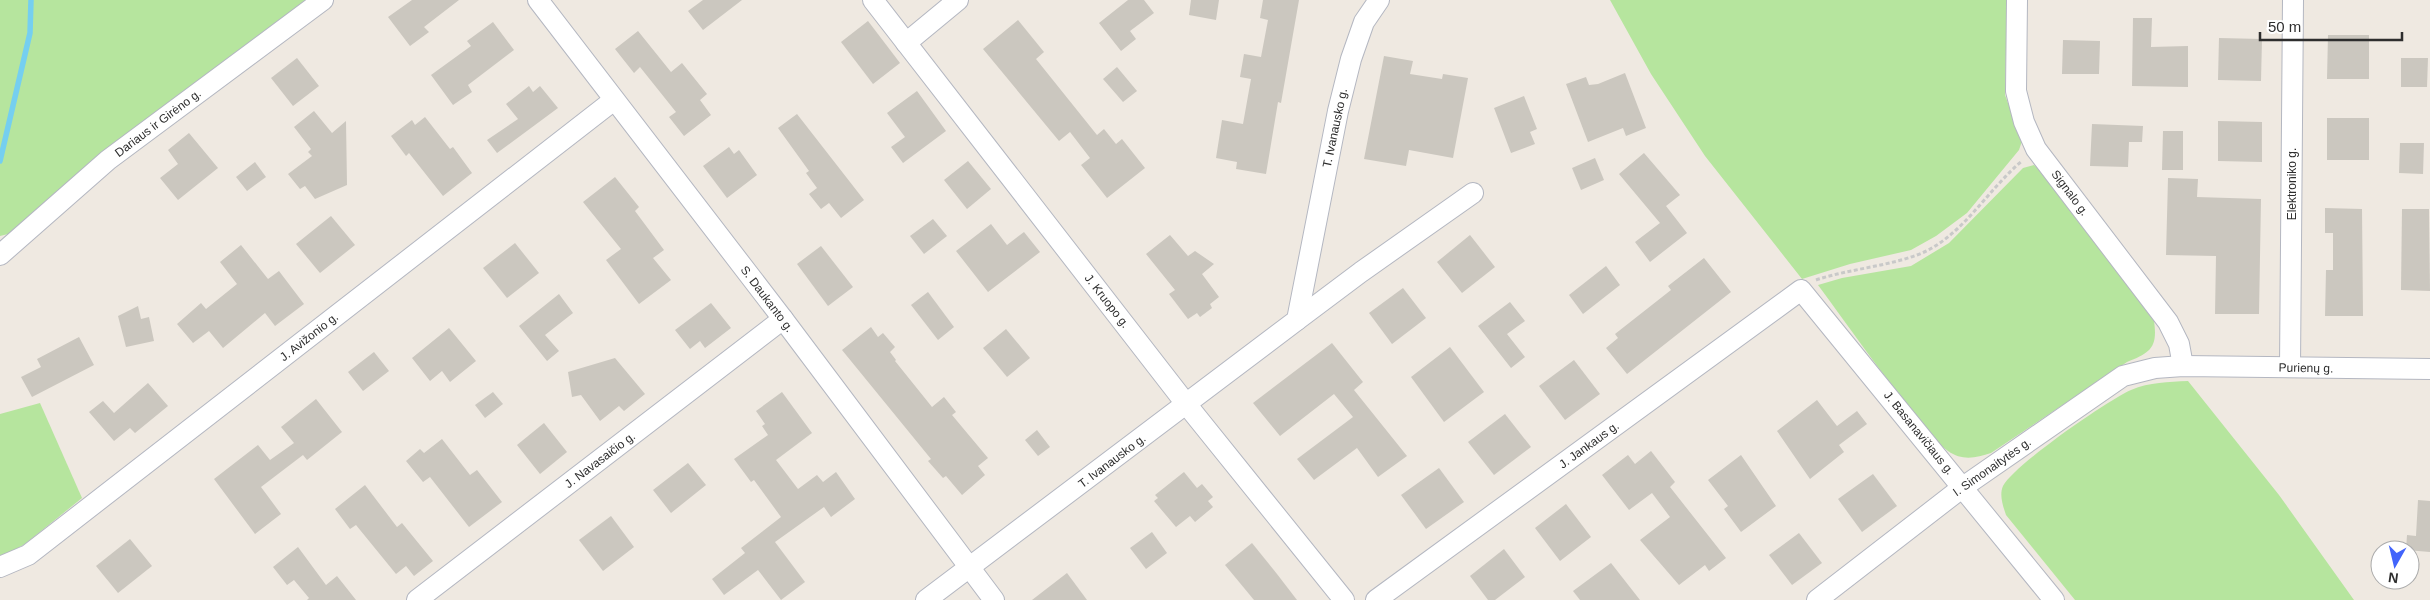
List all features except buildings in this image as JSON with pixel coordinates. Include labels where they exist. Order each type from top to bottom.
[{"type":"street","name":"Dariaus ir Girėno g.","points":[[0,254],[108,160],[323,0]]},
{"type":"street","name":"S. Daukanto g.","points":[[538,0],[783,319],[994,600]]},
{"type":"street","name":"J. Kruopo g.","points":[[873,0],[1187,405],[1344,600]]},
{"type":"street","points":[[906,44],[958,0]]},
{"type":"street","name":"T. Ivanausko g.","points":[[1297,320],[1350,59],[1364,22],[1379,0]]},
{"type":"street","name":"Signalo g.","points":[[2017,0],[2016,91],[2024,122],[2036,149],[2168,322],[2179,344],[2183,366]]},
{"type":"street","name":"Elektroniko g.","points":[[2290,368],[2293,0]]},
{"type":"street","name":"J. Avižonio g.","points":[[0,567],[28,555],[614,100]]},
{"type":"street","name":"T. Ivanausko g.","points":[[926,600],[1187,405],[1297,320],[1472,193]]},
{"type":"street","name":"J. Basanavičiaus g.","points":[[1801,290],[2054,600]]},
{"type":"street","name":"J. Jankaus g.","points":[[1376,600],[1801,290]]},
{"type":"street","name":"J. Navasaičio g.","points":[[417,600],[783,319]]},
{"type":"street","name":"Purienų g.","points":[[2183,366],[2430,369]]},
{"type":"street","name":"I. Simonaitytės g.","points":[[1817,600],[1963,487],[2123,376],[2156,368],[2183,366]]},
{"type":"path","points":[[1801,290],[1816,280],[1845,270],[1918,255],[1947,237],[2011,170],[2036,149]]},
{"type":"green space","points":[[0,0],[310,0],[12,233],[0,236]]},
{"type":"green space","points":[[1610,0],[2007,0],[2005,95],[2022,141],[2019,150],[1967,213],[1936,236],[1911,250],[1850,264],[1802,279],[1705,156],[1651,74]]},
{"type":"green space","points":[[2034,165],[2045,174],[2154,321],[2155,338],[2147,352],[2127,362],[1991,453],[1974,457],[1959,456],[1943,447],[1929,432],[1818,285],[1842,278],[1911,266],[1949,243],[2023,168]]},
{"type":"green space","points":[[2188,381],[2279,495],[2354,600],[2075,600],[2006,515],[2001,497],[2003,486],[2024,464],[2062,434],[2119,396],[2138,387],[2166,382]]},
{"type":"green space","points":[[40,403],[82,498],[25,544],[0,558],[0,414]]},
{"type":"waterway","points":[[0,161],[30,33],[31,0]]}]
